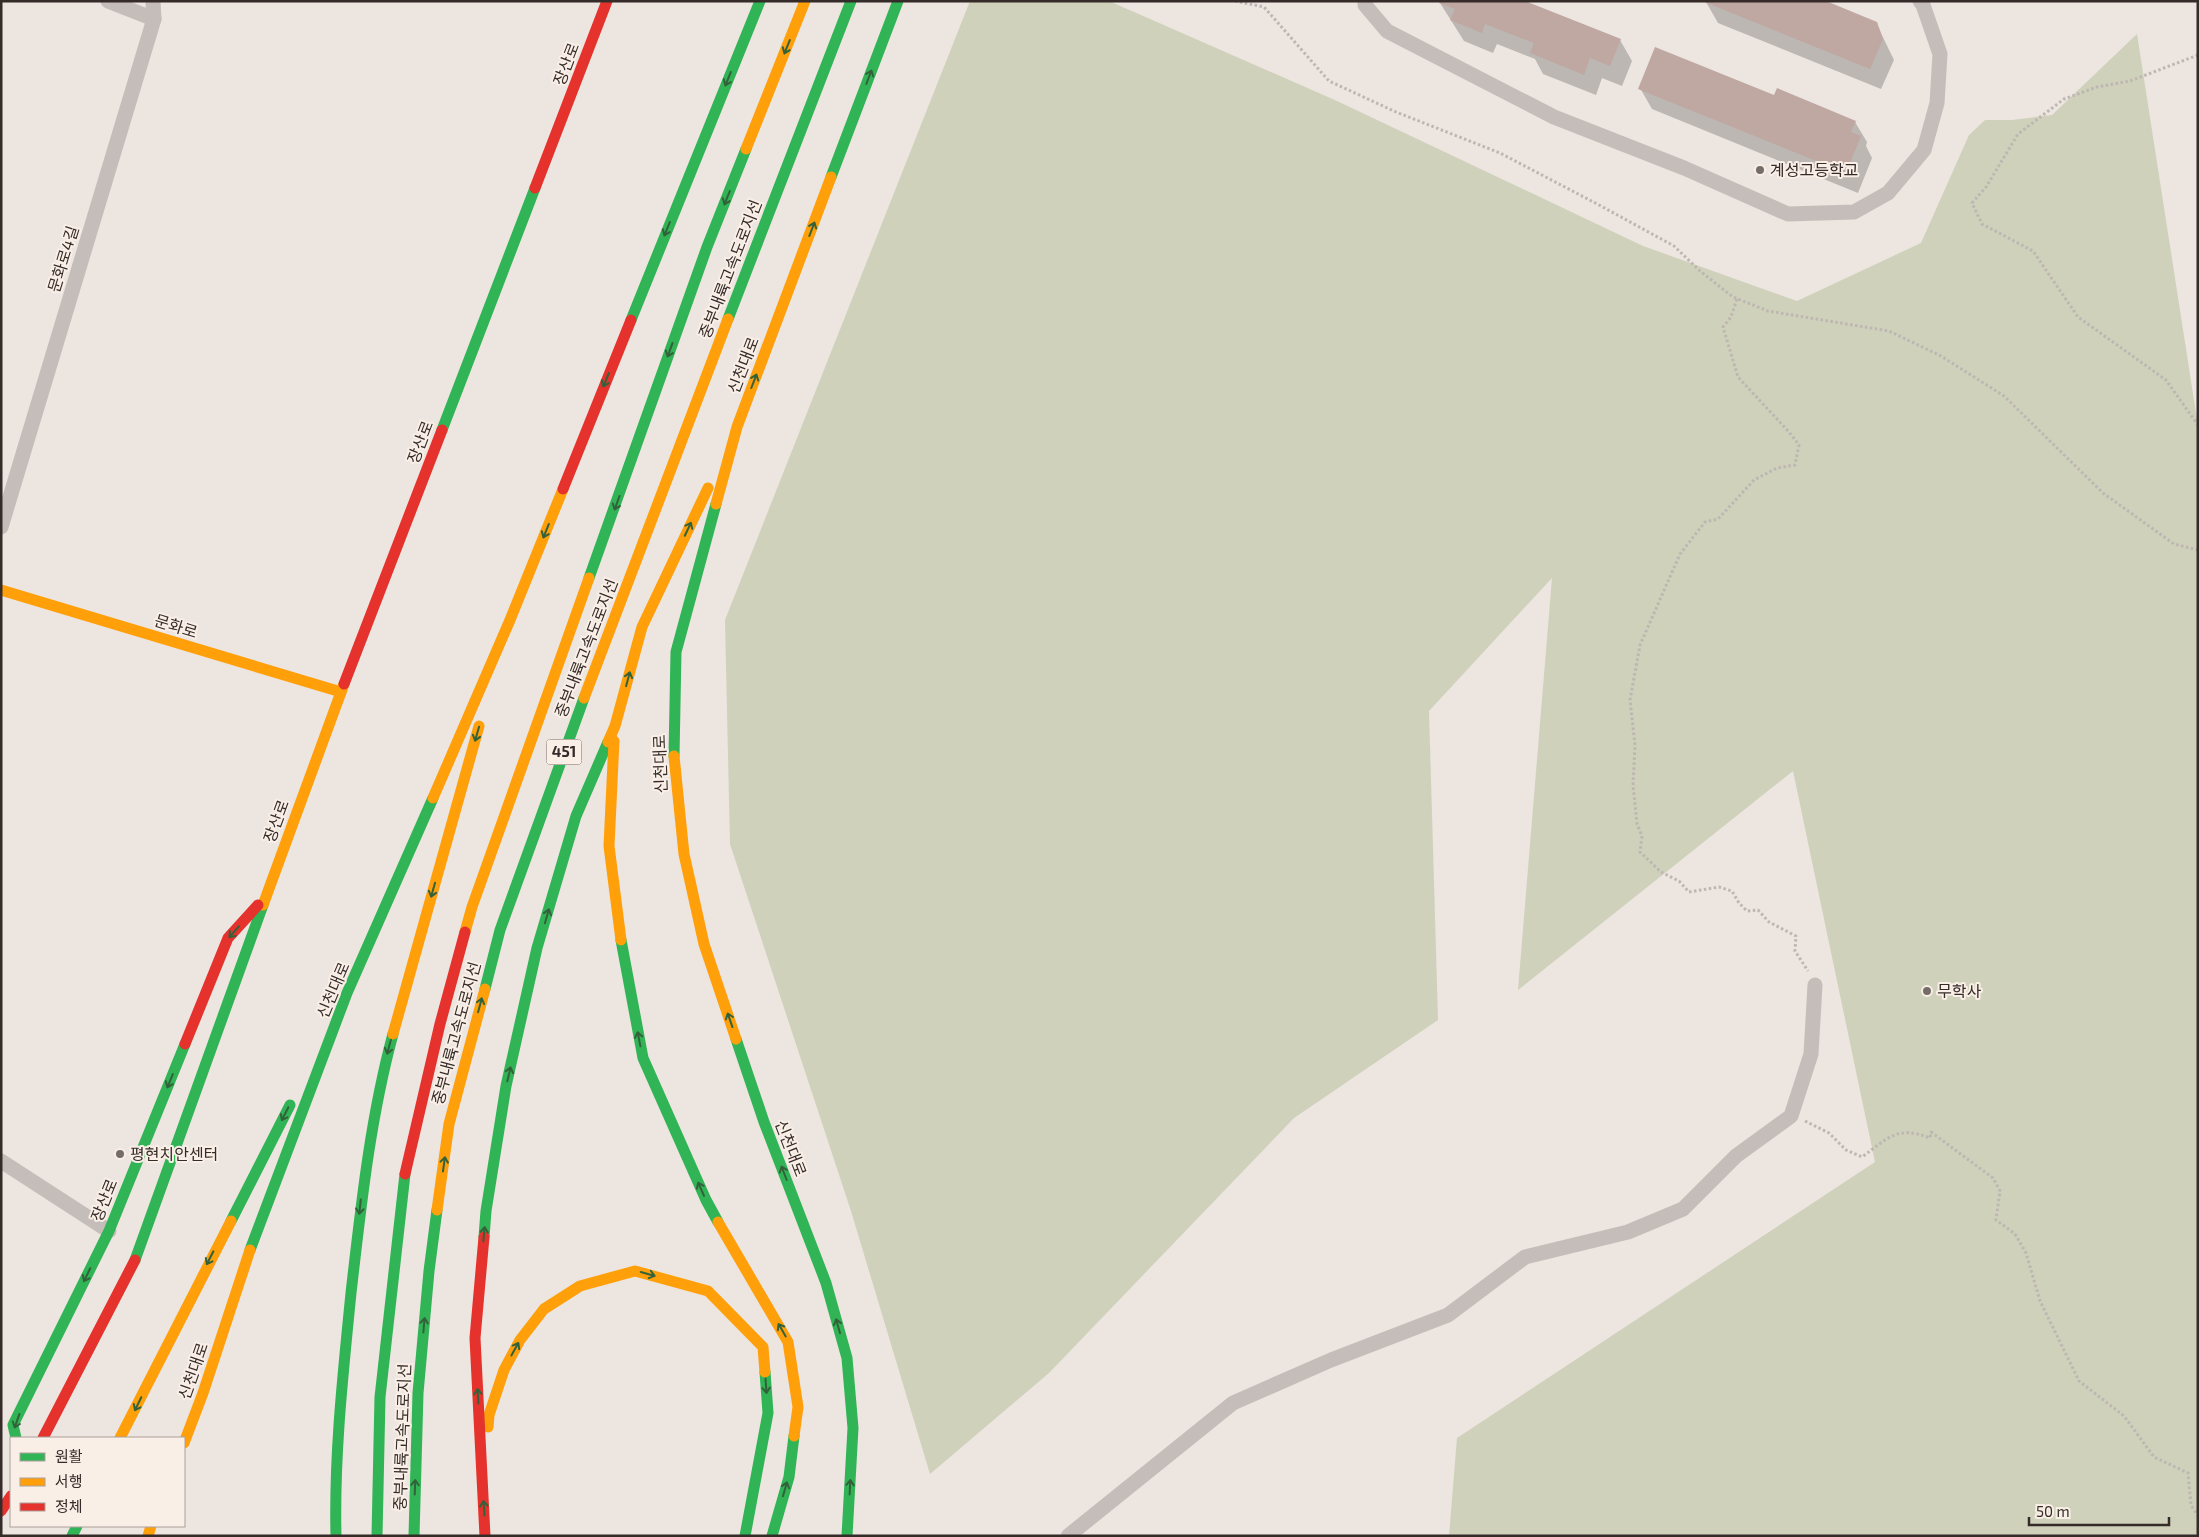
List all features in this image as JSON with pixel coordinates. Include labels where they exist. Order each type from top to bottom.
[{"type":"main road","name":"장산로","points":[[44,1437],[140,1250],[341,692],[607,1]]},
{"type":"main road","name":"신천대로","points":[[185,1440],[203,1393],[254,1238],[347,993],[394,892],[510,620],[760,1]]},
{"type":"main road","name":"중부내륙고속도로지선","points":[[377,1536],[380,1397],[404,1178],[440,1024],[472,907],[631,465],[700,265],[805,1]]},
{"type":"main road","name":"중부내륙고속도로지선","points":[[414,1536],[419,1384],[429,1271],[449,1124],[500,930],[574,724],[681,440],[851,1]]},
{"type":"main road","name":"신천대로","points":[[847,1536],[852,1428],[847,1358],[826,1283],[764,1122],[704,944],[684,854],[674,768],[676,652],[737,427],[898,1]]},
{"type":"main road","points":[[485,1536],[475,1338],[486,1211],[506,1086],[537,948],[576,816],[615,726],[642,627],[737,427]]},
{"type":"main road","name":"문화로","points":[[1,590],[341,692]]},
{"type":"main road","points":[[336,1536],[335,1501],[341,1390],[364,1173],[386,1060],[510,620]]},
{"type":"main road","points":[[615,726],[609,846],[623,953],[643,1058],[706,1200],[788,1342],[798,1407],[789,1477],[772,1536]]},
{"type":"main road","name":"장산로","points":[[16,1437],[13,1425],[109,1231],[228,938],[266,896]]},
{"type":"main road","points":[[120,1437],[209,1260],[347,993]]},
{"type":"main road","points":[[482,1480],[489,1415],[504,1370],[520,1340],[544,1309],[580,1286],[635,1271],[708,1292],[763,1346],[768,1413],[745,1536]]},
{"type":"main road","points":[[1,1511],[10,1498]]},
{"type":"street","points":[[108,1],[154,19]]},
{"type":"street","name":"문화로4길","points":[[1,527],[154,19],[154,1]]},
{"type":"street","points":[[1365,1],[1365,5],[1387,31],[1554,117],[1684,168],[1788,214],[1854,212],[1888,193],[1924,150],[1937,103],[1940,54],[1920,1]]},
{"type":"street","points":[[1068,1536],[1233,1403],[1331,1360],[1448,1315],[1524,1257],[1628,1232],[1682,1208],[1736,1156],[1791,1116],[1811,1054],[1815,985]]},
{"type":"street","points":[[1,1161],[109,1231]]},
{"type":"path","points":[[1235,1],[1264,6],[1329,81],[1396,112],[1500,153],[1601,206],[1674,246],[1700,271],[1737,299],[1768,311],[1889,331],[1941,356],[2004,396],[2103,493],[2174,544],[2198,550]]},
{"type":"path","points":[[2198,55],[2130,81],[2097,87],[2064,99],[2018,134],[1986,187],[1972,202],[1982,224],[2033,251],[2078,317],[2166,380],[2198,425]]},
{"type":"path","points":[[1737,299],[1730,317],[1723,327],[1738,377],[1799,446],[1798,454],[1795,465],[1777,468],[1754,480],[1718,519],[1705,522],[1680,554],[1640,644],[1630,700],[1636,745],[1633,785],[1636,824],[1642,836],[1640,852],[1662,872],[1679,880],[1689,892],[1719,887],[1732,891],[1739,903],[1747,911],[1758,910],[1769,922],[1796,936],[1795,951],[1815,985]]},
{"type":"path","points":[[1791,1116],[1829,1133],[1846,1150],[1862,1157],[1889,1136],[1914,1132],[1930,1138],[1931,1132],[1993,1178],[2000,1191],[1996,1220],[2015,1234],[2026,1253],[2040,1301],[2078,1381],[2124,1416],[2154,1457],[2188,1473],[2191,1505],[2198,1516]]},
{"type":"green space","points":[[970,1],[1109,1],[1337,101],[1643,246],[1797,301],[1921,243],[1969,135],[1985,120],[2012,120],[2052,115],[2137,34],[2198,426],[2198,1536],[1449,1536],[1457,1438],[1875,1162],[1793,771],[1518,990],[1552,578],[1429,711],[1438,1020],[1294,1118],[1049,1373],[930,1474],[851,1211],[730,844],[725,620]]},
{"type":"building","points":[[1440,1],[1525,1],[1621,39],[1610,66],[1590,58],[1584,75],[1530,53],[1534,43],[1485,24],[1482,33],[1450,20],[1455,9],[1439,3]]},
{"type":"building","points":[[1702,1],[1826,1],[1877,22],[1883,39],[1870,69]]},
{"type":"building","points":[[1655,47],[1774,95],[1777,88],[1856,121],[1851,132],[1861,136],[1846,173],[1638,89]]},
{"type":"traffic: fast","points":[[631,320],[760,1]]},
{"type":"traffic: fast","points":[[728,319],[851,1]]},
{"type":"traffic: fast","points":[[831,177],[898,1]]},
{"type":"traffic: fast","points":[[589,578],[707,247],[746,149]]},
{"type":"traffic: fast","points":[[442,430],[535,188]]},
{"type":"traffic: fast","points":[[674,756],[676,652],[716,504]]},
{"type":"traffic: fast","points":[[485,989],[500,930],[584,698]]},
{"type":"traffic: fast","points":[[484,1237],[486,1211],[506,1086],[537,948],[576,816],[608,742]]},
{"type":"traffic: fast","points":[[250,1250],[347,993],[433,798]]},
{"type":"traffic: fast","points":[[135,1260],[263,905]]},
{"type":"traffic: fast","points":[[621,940],[643,1058],[706,1200],[718,1222]]},
{"type":"traffic: fast","points":[[336,1536],[338,1445],[351,1293],[372,1130],[393,1034]]},
{"type":"traffic: fast","points":[[736,1039],[764,1122],[826,1283],[847,1358],[853,1428],[847,1536]]},
{"type":"traffic: fast","points":[[16,1437],[13,1425],[109,1231],[185,1044]]},
{"type":"traffic: fast","points":[[231,1221],[290,1105]]},
{"type":"traffic: fast","points":[[377,1536],[380,1397],[405,1174]]},
{"type":"traffic: fast","points":[[414,1536],[418,1393],[429,1271],[437,1210]]},
{"type":"traffic: fast","points":[[745,1536],[768,1413],[765,1372]]},
{"type":"traffic: fast","points":[[772,1536],[789,1477],[794,1436]]},
{"type":"traffic: fast","points":[[72,1536],[76,1527]]},
{"type":"traffic: slow","points":[[746,149],[805,1]]},
{"type":"traffic: slow","points":[[716,504],[737,427],[831,177]]},
{"type":"traffic: slow","points":[[584,698],[728,319]]},
{"type":"traffic: slow","points":[[608,742],[615,726],[642,627],[708,488]]},
{"type":"traffic: slow","points":[[433,798],[510,620],[563,489]]},
{"type":"traffic: slow","points":[[465,932],[472,907],[589,578]]},
{"type":"traffic: slow","points":[[1,590],[341,692]]},
{"type":"traffic: slow","points":[[263,905],[344,684]]},
{"type":"traffic: slow","points":[[393,1034],[479,726]]},
{"type":"traffic: slow","points":[[614,741],[609,846],[621,940]]},
{"type":"traffic: slow","points":[[674,756],[684,854],[704,944],[736,1039]]},
{"type":"traffic: slow","points":[[437,1210],[449,1124],[485,989]]},
{"type":"traffic: slow","points":[[121,1437],[231,1221]]},
{"type":"traffic: slow","points":[[718,1222],[788,1342],[798,1407],[794,1436]]},
{"type":"traffic: slow","points":[[185,1440],[203,1393],[250,1250]]},
{"type":"traffic: slow","points":[[488,1427],[489,1415],[504,1370],[520,1340],[544,1309],[580,1286],[635,1271],[708,1291],[763,1347],[765,1372]]},
{"type":"traffic: slow","points":[[148,1536],[151,1527]]},
{"type":"traffic: jam","points":[[535,188],[607,1]]},
{"type":"traffic: jam","points":[[563,489],[631,320]]},
{"type":"traffic: jam","points":[[344,684],[442,430]]},
{"type":"traffic: jam","points":[[185,1044],[228,938],[258,905]]},
{"type":"traffic: jam","points":[[405,1174],[440,1024],[465,932]]},
{"type":"traffic: jam","points":[[484,1237],[475,1338],[485,1536]]},
{"type":"traffic: jam","points":[[44,1437],[135,1260]]},
{"type":"traffic: jam","points":[[1,1511],[10,1498]]},
{"type":"place","name":"계성고등학교","points":[[1760,170]]},
{"type":"place","name":"무학사","points":[[1927,991]]},
{"type":"place","name":"평현치안센터","points":[[120,1154]]}]
